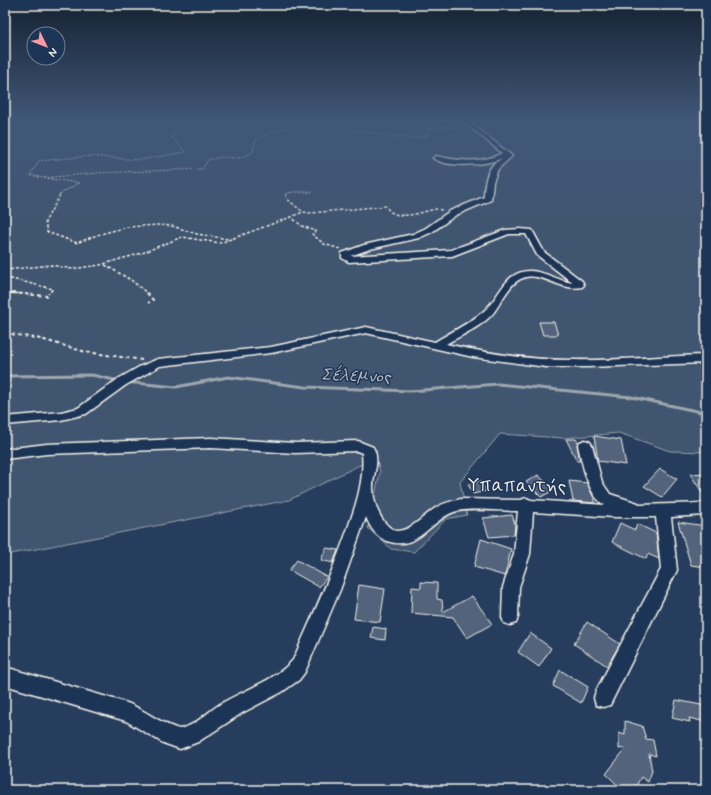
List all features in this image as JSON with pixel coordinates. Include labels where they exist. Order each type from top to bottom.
[{"type":"street","points":[[436,158],[453,161],[479,162],[498,157]]},
{"type":"street","points":[[436,346],[477,321],[488,312],[516,276],[521,274],[537,274],[572,286],[579,283],[540,253],[528,232],[520,230],[508,232],[452,253],[349,259],[346,258],[345,255],[367,246],[416,236],[429,230],[453,213],[484,201],[488,198],[487,191],[496,166],[508,157]]},
{"type":"street","points":[[5,421],[61,416],[82,411],[143,370],[158,363],[271,350],[366,330],[436,346],[500,358],[548,363],[599,363],[706,359]]},
{"type":"street","points":[[5,454],[47,449],[211,443],[295,448],[358,446],[368,450],[370,454],[367,492],[341,568],[297,670],[278,684],[229,710],[188,736],[179,739],[174,738],[135,716],[117,709],[5,676]]},
{"type":"street","points":[[585,445],[592,472],[603,496],[614,501],[655,510],[670,566],[602,698]]},
{"type":"street","name":"Υπαπαντής","points":[[367,492],[372,515],[379,528],[384,533],[396,538],[407,537],[436,514],[452,506],[526,504],[615,511],[706,509]]},
{"type":"street","points":[[510,617],[511,586],[522,554],[526,504]]},
{"type":"path","points":[[78,157],[39,161],[30,175],[80,183],[61,194],[45,222],[47,232],[77,242],[112,231],[141,225],[172,226],[197,234],[230,239]]},
{"type":"path","points":[[102,157],[138,160],[158,157]]},
{"type":"path","points":[[43,178],[97,173],[202,169],[208,160],[220,157]]},
{"type":"path","points":[[222,157],[243,157]]},
{"type":"path","points":[[302,212],[288,199],[285,194],[293,192],[312,192]]},
{"type":"path","points":[[5,270],[51,265],[72,269],[104,264],[142,253],[182,237],[220,243],[302,212],[310,213],[386,206],[388,210],[399,216],[436,209],[453,213]]},
{"type":"path","points":[[291,217],[302,226],[316,231],[312,234],[317,240],[332,247],[351,252]]},
{"type":"path","points":[[104,264],[129,279],[149,295],[153,300],[148,303]]},
{"type":"path","points":[[5,280],[12,279],[53,289],[46,296],[5,293]]},
{"type":"path","points":[[5,334],[41,339],[86,352],[142,360]]},
{"type":"shaded area","points":[[5,157],[706,157],[706,452],[670,451],[619,433],[563,438],[500,434],[460,482],[467,515],[446,519],[414,552],[391,549],[368,528],[380,472],[376,457],[289,500],[5,555]]},
{"type":"building","points":[[539,322],[554,322],[558,335],[543,335]]},
{"type":"building","points":[[594,436],[621,440],[626,465],[598,461]]},
{"type":"building","points":[[566,439],[576,439],[578,442],[577,445],[580,461],[577,461]]},
{"type":"building","points":[[660,469],[677,479],[662,497],[644,486]]},
{"type":"building","points":[[706,473],[706,498],[690,474]]},
{"type":"building","points":[[538,475],[554,490],[541,497],[526,482]]},
{"type":"building","points":[[481,481],[486,491],[473,494],[468,484]]},
{"type":"building","points":[[569,481],[587,483],[596,503],[573,501]]},
{"type":"building","points":[[512,515],[515,524],[514,535],[489,537],[483,518]]},
{"type":"building","points":[[678,522],[706,526],[706,567],[691,565]]},
{"type":"building","points":[[620,523],[635,530],[637,524],[656,533],[659,559],[648,554],[646,559],[612,542]]},
{"type":"building","points":[[481,539],[511,549],[505,576],[474,567]]},
{"type":"building","points":[[326,548],[338,550],[333,563],[321,560]]},
{"type":"building","points":[[297,560],[327,577],[319,587],[289,570]]},
{"type":"building","points":[[421,582],[437,583],[437,599],[442,600],[443,612],[472,596],[492,624],[467,638],[453,617],[411,613],[412,587],[421,588]]},
{"type":"building","points":[[359,585],[385,589],[380,622],[354,619]]},
{"type":"building","points":[[587,622],[620,644],[607,666],[574,644]]},
{"type":"building","points":[[373,627],[386,629],[385,640],[371,638]]},
{"type":"building","points":[[530,633],[551,648],[539,667],[518,652]]},
{"type":"building","points":[[560,670],[588,687],[581,703],[553,686]]},
{"type":"building","points":[[676,700],[706,706],[706,722],[689,718],[690,722],[672,718]]},
{"type":"building","points":[[625,721],[642,726],[646,739],[653,740],[656,756],[649,754],[652,771],[648,782],[641,777],[634,790],[623,790],[606,774],[626,748],[619,749],[619,733],[625,735]]},
{"type":"waterway","name":"Σέλεμνος","points":[[5,376],[92,375],[119,381]]},
{"type":"waterway","name":"Σέλεμνος","points":[[125,382],[176,387],[228,377],[305,387],[411,391],[498,384],[631,397],[701,412],[706,411]]}]
